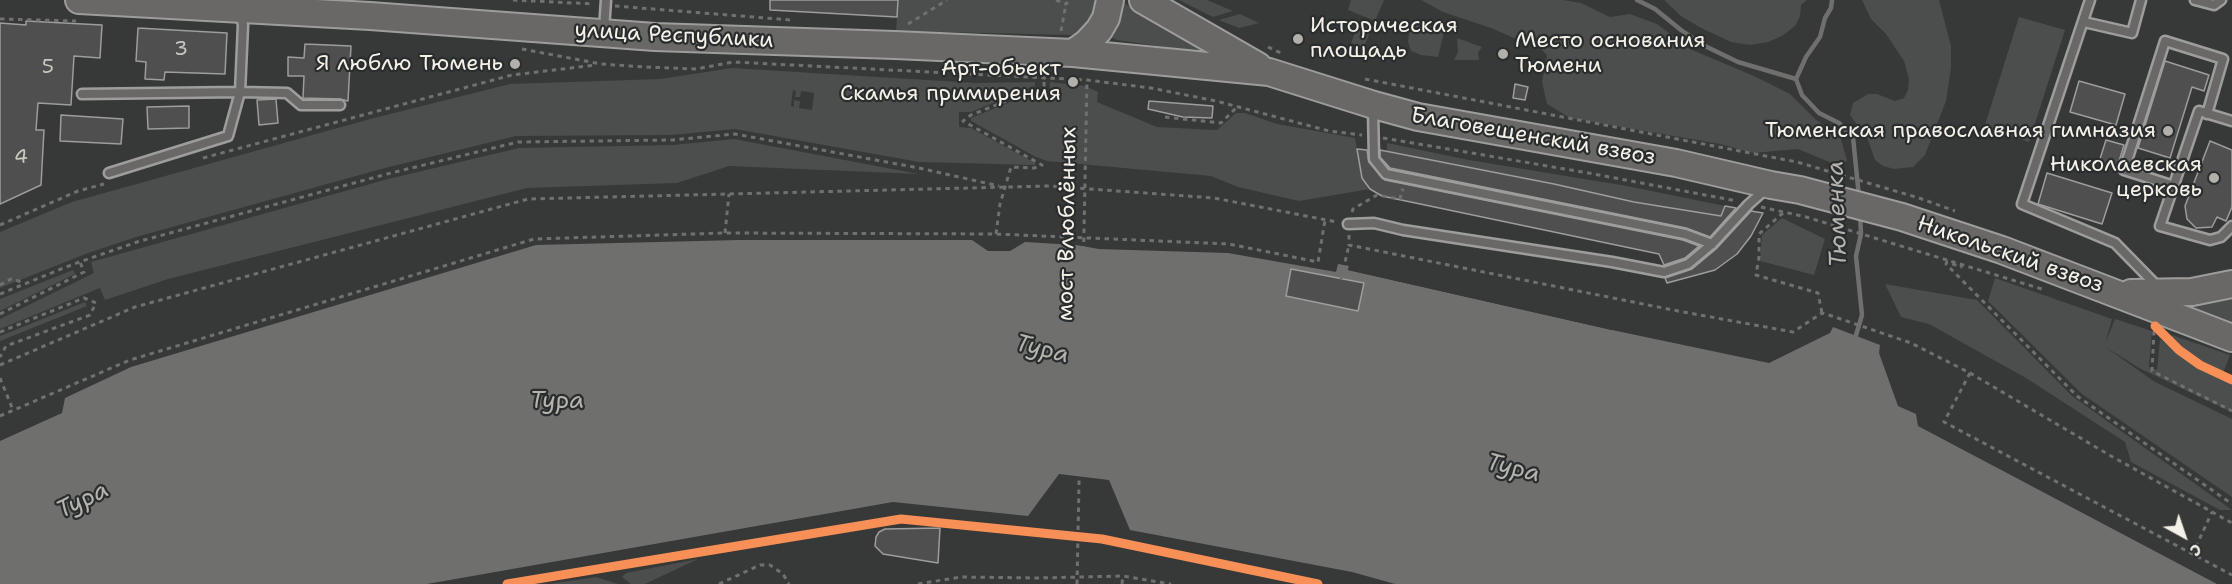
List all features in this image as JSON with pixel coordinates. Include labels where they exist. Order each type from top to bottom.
[{"type":"main road","name":"улица Республики","points":[[79,0],[370,16],[655,37],[895,45],[1067,42],[1275,62]]},
{"type":"main road","points":[[1067,42],[1099,30],[1106,18],[1110,0]]},
{"type":"main road","points":[[1143,0],[1275,62]]},
{"type":"main road","name":"Благовещенский взвоз","points":[[1275,62],[1374,105],[1418,117],[1676,163],[1800,190]]},
{"type":"main road","name":"Никольский взвоз","points":[[1800,190],[1902,218],[2002,250],[2232,338]]},
{"type":"main road","points":[[2118,294],[2192,292],[2232,284]]},
{"type":"lane","points":[[2090,0],[2022,204],[2115,243],[2164,293]]},
{"type":"lane","points":[[2084,22],[2132,33],[2141,0]]},
{"type":"lane","points":[[2195,0],[2214,5],[2222,0]]},
{"type":"lane","points":[[604,33],[605,2]]},
{"type":"lane","points":[[109,172],[228,136],[240,92],[243,25],[240,9]]},
{"type":"lane","points":[[2174,186],[2124,170],[2165,41],[2223,59],[2207,114]]},
{"type":"lane","points":[[82,94],[287,93],[302,105],[340,105]]},
{"type":"lane","points":[[1374,105],[1374,159],[1386,174],[1685,234],[1712,244]]},
{"type":"lane","points":[[2232,121],[2199,111],[2160,226],[2210,240],[2221,237],[2232,226]]},
{"type":"lane","points":[[1348,224],[1374,223],[1402,230],[1612,261],[1664,272],[1688,264],[1712,244],[1749,204],[1771,185]]},
{"type":"path","points":[[513,0],[605,2],[795,20]]},
{"type":"path","points":[[901,28],[947,0]]},
{"type":"path","points":[[1056,0],[1066,4]]},
{"type":"path","points":[[1067,42],[1066,4],[1070,0]]},
{"type":"path","points":[[1260,43],[1275,62]]},
{"type":"path","points":[[193,161],[512,75],[601,64]]},
{"type":"path","points":[[996,234],[1000,204],[1011,167],[1034,168],[1042,165],[963,121],[1044,86],[1044,77]]},
{"type":"path","points":[[1357,78],[1797,162],[1919,198]]},
{"type":"path","points":[[1166,117],[1221,123],[1238,106],[1329,131],[1373,136],[1583,172],[1749,204],[1962,263],[2050,292]]},
{"type":"path","points":[[0,294],[80,262],[148,239],[387,174],[518,142],[672,140],[735,134],[919,168],[1005,187]]},
{"type":"path","points":[[0,225],[78,191],[113,182]]},
{"type":"path","points":[[0,364],[135,307],[528,199],[1049,186],[1214,198],[1348,224]]},
{"type":"path","points":[[726,233],[729,194]]},
{"type":"path","points":[[1341,279],[1349,245],[1348,224],[1353,208],[1377,195]]},
{"type":"path","points":[[1783,213],[1759,234],[1756,275],[1818,293],[1822,313]]},
{"type":"path","points":[[0,416],[130,360],[534,239],[726,233],[996,234],[1229,244],[1318,262],[1325,220]]},
{"type":"path","points":[[1349,245],[1793,332],[1822,313],[1832,316],[1911,343],[1970,373],[2111,456],[2232,523]]},
{"type":"path","points":[[0,314],[84,272],[80,262]]},
{"type":"path","points":[[1962,263],[1961,267],[1947,262],[1946,264],[2077,396],[2232,504]]},
{"type":"path","points":[[0,285],[11,279],[19,281],[21,285]]},
{"type":"path","points":[[0,332],[84,298],[96,303],[90,315],[6,346],[0,357]]},
{"type":"path","points":[[2155,326],[2163,334]]},
{"type":"path","points":[[2155,326],[2152,371],[2232,411]]},
{"type":"path","points":[[1970,373],[1944,422],[2232,575]]},
{"type":"path","points":[[0,378],[13,410]]},
{"type":"path","points":[[2192,555],[2212,512]]},
{"type":"path","points":[[1066,536],[1090,538]]},
{"type":"path","points":[[719,584],[760,565],[770,565],[783,574],[789,584]]},
{"type":"path","points":[[1122,584],[1123,576]]},
{"type":"path","points":[[918,584],[961,577],[1123,576],[1171,584]]},
{"type":"shaded area","points":[[898,0],[1101,0],[1101,9],[1082,32],[1072,35],[896,31]]},
{"type":"shaded area","points":[[1179,0],[1207,0],[1233,11],[1213,17]]},
{"type":"shaded area","points":[[1351,0],[1384,0],[1375,21],[1348,10]]},
{"type":"shaded area","points":[[1421,0],[1563,0],[1581,3],[1610,17],[1630,14],[1657,24],[1690,49],[1790,94],[1815,119],[1840,136],[1847,160],[1841,167],[1798,149],[1753,153],[1720,144],[1570,118],[1547,104],[1542,82],[1547,55],[1533,41],[1521,41],[1443,12]]},
{"type":"shaded area","points":[[1664,0],[1807,0],[1801,5],[1800,16],[1795,26],[1782,36],[1768,42],[1750,45],[1731,42],[1701,28],[1681,16]]},
{"type":"shaded area","points":[[1862,0],[1939,0],[1951,46],[1951,68],[1946,101],[1925,155],[1913,167],[1894,169],[1883,166],[1875,160],[1868,140],[1850,115],[1853,103],[1868,94],[1877,94],[1895,101],[1904,98],[1908,90],[1909,79],[1904,61],[1886,34],[1871,19]]},
{"type":"shaded area","points":[[1124,3],[1200,49],[1199,52],[1117,40],[1111,37],[1120,8]]},
{"type":"shaded area","points":[[1240,14],[1259,23],[1239,28],[1219,20]]},
{"type":"shaded area","points":[[2019,17],[2065,30],[2029,142],[1984,128]]},
{"type":"shaded area","points":[[1359,22],[1372,27],[1364,47],[1351,43]]},
{"type":"shaded area","points":[[1415,25],[1429,25],[1444,32],[1438,57],[1411,51],[1408,42],[1409,33]]},
{"type":"shaded area","points":[[1457,38],[1482,47],[1478,53],[1479,60],[1454,60],[1458,52]]},
{"type":"shaded area","points":[[732,68],[976,83],[1035,82],[1035,86],[971,112],[959,112],[959,127],[971,128],[1035,165],[919,162],[735,129],[672,135],[516,136],[385,168],[136,237],[88,253],[0,288],[0,232],[72,202],[370,119],[510,84],[660,79]],"holes":[[[793,90],[796,91],[795,97],[800,97],[801,91],[814,93],[812,110],[799,108],[800,101],[794,100],[794,107],[791,106]]]},
{"type":"shaded area","points":[[1050,82],[1085,86],[1098,92],[1097,102],[1157,127],[1217,130],[1236,113],[1245,113],[1277,124],[1355,138],[1362,177],[1370,189],[1299,201],[1238,187],[1211,176],[1047,161],[971,121],[971,118],[1040,90],[1050,90]]},
{"type":"shaded area","points":[[734,139],[919,174],[729,166],[677,183],[527,188],[168,279],[105,300],[100,288],[0,329],[0,319],[94,273],[91,262],[388,179],[519,148],[673,145]]},
{"type":"shaded area","points":[[1387,143],[1725,206],[1721,216],[1634,202],[1387,151]]},
{"type":"shaded area","points":[[1782,218],[1825,239],[1814,275],[1760,261],[1762,235]]},
{"type":"shaded area","points":[[73,270],[75,274],[0,311],[0,299]]},
{"type":"shaded area","points":[[1995,278],[2112,319],[2105,344],[2115,319],[2152,331],[2149,367],[2157,370],[2160,339],[2196,366],[2232,384],[2232,412],[2139,368],[2104,346],[2155,382],[2232,419],[2232,497],[2082,394],[1988,301]]},
{"type":"shaded area","points":[[1885,284],[1977,300],[2072,396],[2232,510],[2220,510],[2131,462],[2125,442],[2026,378],[1929,324],[1901,317]]},
{"type":"shaded area","points":[[2232,299],[2232,323],[2182,308]]},
{"type":"shaded area","points":[[85,302],[87,306],[0,341],[0,336]]},
{"type":"shaded area","points":[[2172,335],[2230,355],[2223,373],[2202,363],[2178,347],[2170,339]]},
{"type":"shaded area","points":[[698,559],[645,584],[631,584],[622,577],[626,573]]},
{"type":"shaded area","points":[[596,577],[618,584],[549,584]]},
{"type":"water","name":"Тура","points":[[739,240],[972,240],[988,251],[1010,251],[1025,242],[1076,245],[1099,249],[1228,253],[1336,272],[1338,264],[1349,266],[1348,270],[1769,363],[1830,333],[1833,327],[1880,345],[1879,353],[1898,406],[1916,414],[1918,426],[2217,584],[1395,584],[1352,572],[1130,530],[1109,480],[1059,474],[1028,516],[893,502],[427,584],[0,584],[0,441],[62,413],[65,398],[131,367],[536,245]]},
{"type":"pier","points":[[1349,266],[1612,327],[1612,330],[1348,270]]},
{"type":"building","points":[[770,0],[898,0],[897,17],[770,10]]},
{"type":"building","points":[[26,21],[102,25],[100,58],[74,56],[71,105],[38,103],[36,130],[44,130],[41,185],[0,204],[0,23],[26,25]]},
{"type":"building","points":[[138,28],[227,33],[225,74],[165,72],[164,80],[145,79],[146,62],[136,61]]},
{"type":"building","points":[[305,44],[351,46],[348,101],[303,98],[304,76],[288,76],[288,57],[304,58]]},
{"type":"building","points":[[2165,61],[2209,75],[2204,91],[2192,87],[2170,158],[2138,148]]},
{"type":"building","points":[[2079,81],[2125,94],[2116,125],[2070,112]]},
{"type":"building","points":[[1515,84],[1528,87],[1525,100],[1513,98]]},
{"type":"building","points":[[276,99],[278,123],[259,125],[257,100]]},
{"type":"building","points":[[1149,101],[1213,106],[1212,118],[1183,117],[1148,109]]},
{"type":"building","points":[[189,106],[189,128],[148,129],[147,107]]},
{"type":"building","points":[[61,115],[123,119],[121,144],[60,141]]},
{"type":"building","points":[[2106,140],[2124,145],[2117,168],[2099,162]]},
{"type":"building","name":"Николаевская церковь","points":[[2210,141],[2232,150],[2232,207],[2226,221],[2217,217],[2212,227],[2196,228],[2187,219],[2185,206]]},
{"type":"building","points":[[1357,149],[1367,150],[1369,162],[1385,180],[1683,240],[1699,246],[1685,258],[1664,265],[1659,254],[1382,196],[1370,189],[1362,178]]},
{"type":"building","points":[[1380,150],[1634,202],[1721,216],[1725,206],[1736,208],[1710,237],[1686,228],[1390,168],[1380,157]]},
{"type":"building","points":[[2047,173],[2112,193],[2102,224],[2038,204]]},
{"type":"building","points":[[1751,211],[1763,213],[1751,236],[1737,254],[1715,270],[1667,283],[1665,278],[1692,269],[1716,249]]},
{"type":"building","points":[[1291,269],[1364,283],[1358,311],[1286,296]]},
{"type":"building","points":[[940,528],[938,563],[883,554],[875,546],[876,537],[885,529]]},
{"type":"waterway","name":"Тюменка","points":[[1637,0],[1655,9],[1705,46],[1738,62],[1796,79],[1802,95],[1819,113],[1839,123],[1853,137],[1859,197]]},
{"type":"waterway","points":[[1796,79],[1806,57],[1820,37],[1832,0]]},
{"type":"waterway","name":"Тюменка","points":[[1854,342],[1862,315],[1856,256],[1861,234],[1860,214]]},
{"type":"cycle path","points":[[2155,326],[2179,350],[2200,365],[2232,380]]},
{"type":"cycle path","points":[[507,584],[901,519],[1102,539],[1318,584]]},
{"type":"place","name":"Историческая площадь","points":[[1298,39]]},
{"type":"place","name":"Место основания Тюмени","points":[[1503,54]]},
{"type":"place","name":"Я люблю Тюмень","points":[[515,64]]},
{"type":"place","name":"Арт-обьект Скамья примирения","points":[[1073,82]]},
{"type":"place","name":"Тюменская православная гимназия","points":[[2168,131]]},
{"type":"place","name":"Николаевская церковь","points":[[2214,178]]}]
